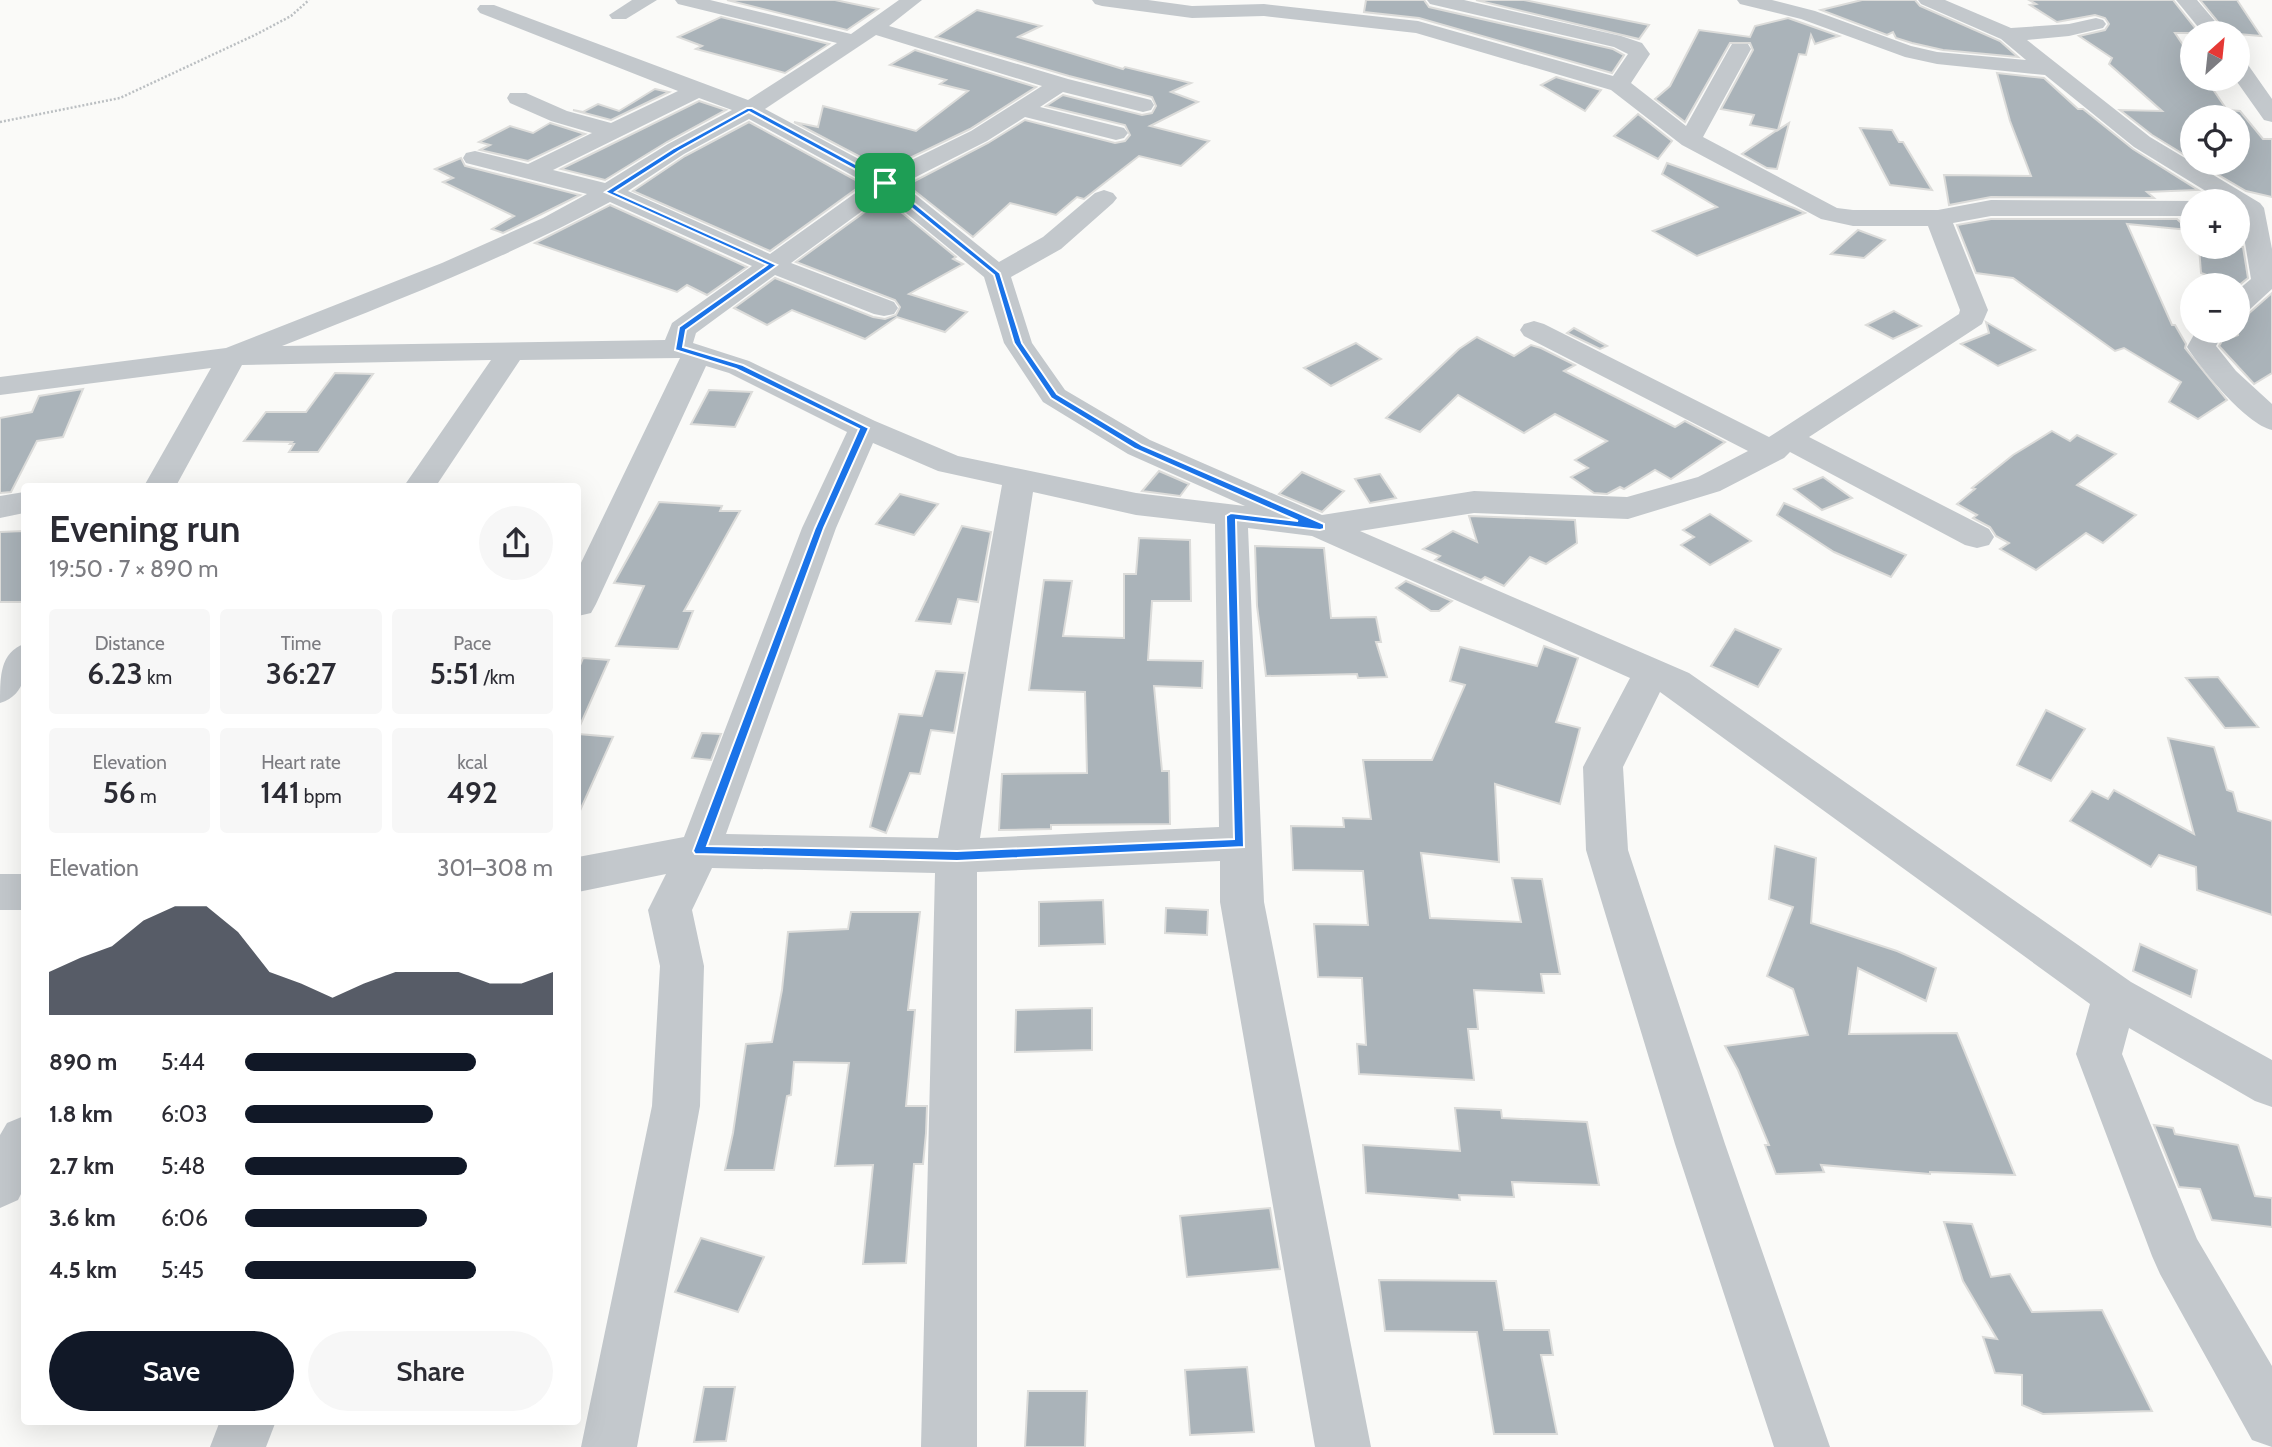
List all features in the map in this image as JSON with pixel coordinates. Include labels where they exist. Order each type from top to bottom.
[{"type":"street","points":[[618,15],[647,0]]},
{"type":"street","points":[[685,0],[863,34],[1143,105]]},
{"type":"street","points":[[154,483],[233,356],[453,269],[552,223],[609,192],[676,149],[749,110],[912,0]]},
{"type":"street","points":[[1102,0],[1192,12],[1268,5],[1418,27],[1619,85],[1690,140],[1830,214],[1853,218],[1938,218],[1991,208],[2180,208]]},
{"type":"street","points":[[1437,0],[1540,13],[1634,48],[1639,54],[1619,85]]},
{"type":"street","points":[[1747,0],[1808,15],[1905,51],[1937,58],[2049,69]]},
{"type":"street","points":[[1928,0],[2008,35],[2142,142],[2254,210],[2265,281],[2250,294]]},
{"type":"street","points":[[2186,0],[2204,21]]},
{"type":"street","points":[[487,9],[697,90],[728,99],[885,183],[997,274],[1018,343],[1054,396],[1139,447],[1687,691],[2115,996],[2272,1085]]},
{"type":"street","points":[[2008,35],[2069,30],[2096,24]]},
{"type":"street","points":[[1690,140],[1740,49]]},
{"type":"street","points":[[581,597],[687,352],[682,329],[885,183],[979,136],[1060,84]]},
{"type":"street","points":[[2250,84],[2272,115]]},
{"type":"street","points":[[529,173],[697,90]]},
{"type":"street","points":[[518,98],[559,116],[613,131]]},
{"type":"street","points":[[1021,109],[1116,133]]},
{"type":"street","points":[[475,158],[609,192],[773,265],[884,308]]},
{"type":"street","points":[[997,274],[1052,243],[1104,198]]},
{"type":"street","points":[[0,386],[233,356],[687,352],[740,367],[864,428],[948,464],[1136,504],[1320,527],[1474,502],[1628,508],[1709,484],[1779,445],[1972,318],[1974,310],[1938,218]]},
{"type":"street","points":[[1534,330],[1977,537]]},
{"type":"street","points":[[2204,343],[2202,347],[2225,377],[2272,421]]},
{"type":"street","points":[[422,483],[510,353]]},
{"type":"street","points":[[609,1447],[676,1105],[682,966],[670,910],[699,851],[820,528],[864,428]]},
{"type":"street","points":[[949,1447],[957,856],[1019,480]]},
{"type":"street","points":[[0,507],[21,504]]},
{"type":"street","points":[[1231,516],[1242,902],[1343,1447]]},
{"type":"street","points":[[0,689],[21,661]]},
{"type":"street","points":[[1651,673],[1604,767],[1607,850],[1700,1144],[1802,1447]]},
{"type":"street","points":[[581,873],[699,851],[957,856],[1240,843]]},
{"type":"street","points":[[0,892],[21,892]]},
{"type":"street","points":[[2115,996],[2099,1054],[2178,1256],[2272,1420]]},
{"type":"street","points":[[0,1183],[21,1145]]},
{"type":"street","points":[[238,1447],[246,1425]]},
{"type":"path","points":[[0,122],[120,98],[257,34],[291,16],[309,0]]},
{"type":"building","points":[[727,0],[835,0],[878,9],[847,30]]},
{"type":"building","points":[[1366,0],[1424,0],[1429,7],[1613,49],[1624,55],[1612,73],[1419,18],[1364,12]]},
{"type":"building","points":[[1476,0],[1524,0],[1649,25],[1639,39]]},
{"type":"building","points":[[1862,0],[1915,0],[1920,6],[2000,41],[2018,57],[1943,50],[1912,43],[1896,38],[1893,32],[1887,35],[1821,10]]},
{"type":"building","points":[[2029,0],[2173,0],[2190,21],[2180,21],[2180,33],[2175,33],[2180,40],[2180,91],[2214,91],[2224,105],[2180,105],[2180,152],[2120,110],[2162,111],[2109,64],[2112,58],[2079,36],[2105,30],[2109,24],[2105,18],[2095,15],[2057,22],[2030,5],[2036,4]]},
{"type":"building","points":[[2200,0],[2237,0],[2261,36],[2250,35],[2250,21],[2217,21]]},
{"type":"building","points":[[977,10],[1041,26],[1018,37],[1123,69],[1125,67],[1191,83],[1171,92],[1198,102],[1150,126],[1209,141],[1181,166],[1139,156],[1084,199],[1077,197],[1056,215],[1010,203],[973,237],[907,185],[988,143],[1025,120],[1115,143],[1125,141],[1130,135],[1125,125],[1046,106],[1063,95],[1142,115],[1152,113],[1156,106],[1152,97],[936,37]]},
{"type":"building","points":[[721,17],[829,44],[785,73],[696,49],[702,46],[678,37]]},
{"type":"building","points":[[1788,18],[1839,36],[1815,44],[1811,35],[1806,55],[1799,54],[1778,130],[1789,123],[1777,169],[1767,168],[1742,154],[1777,130],[1750,125],[1754,115],[1721,109],[1753,50],[1750,43],[1730,43],[1685,122],[1655,99],[1670,86],[1699,30],[1750,37],[1755,26]]},
{"type":"building","points":[[915,50],[1036,87],[970,129],[885,170],[794,122],[818,127],[823,106],[916,131],[968,91],[940,84],[946,80],[890,65]]},
{"type":"building","points":[[1997,73],[2044,78],[2078,109],[2083,109],[2133,149],[2196,189],[2147,192],[2154,198],[1991,197],[1949,205],[1944,175],[2031,176],[2010,121]]},
{"type":"building","points":[[1556,77],[1601,90],[1585,111],[1541,85]]},
{"type":"building","points":[[655,89],[669,92],[611,120],[573,110],[583,112],[598,104],[619,111]]},
{"type":"building","points":[[699,101],[726,110],[605,180],[561,169]]},
{"type":"building","points":[[1638,114],[1672,141],[1658,159],[1614,136]]},
{"type":"building","points":[[749,122],[863,184],[770,251],[633,191],[685,156]]},
{"type":"building","points":[[550,123],[585,134],[528,161],[480,150],[490,145],[479,142],[510,126],[533,133]]},
{"type":"building","points":[[2250,123],[2263,139],[2272,139],[2272,197],[2243,189],[2219,175],[2250,175]]},
{"type":"building","points":[[1860,128],[1892,130],[1899,142],[1903,142],[1932,190],[1890,185]]},
{"type":"building","points":[[461,158],[465,166],[580,195],[503,233],[492,229],[514,216],[443,182],[453,178],[435,169]]},
{"type":"building","points":[[1667,163],[1805,213],[1697,256],[1653,231],[1717,207],[1662,174]]},
{"type":"building","points":[[884,198],[956,257],[953,259],[963,264],[909,294],[967,312],[945,332],[897,317],[865,339],[792,310],[767,325],[734,308],[775,278],[873,317],[885,319],[896,315],[900,307],[895,300],[796,262]]},
{"type":"building","points":[[610,205],[747,267],[707,295],[687,285],[677,292],[535,243]]},
{"type":"building","points":[[1991,219],[2177,219],[2180,229],[2127,224],[2172,325],[2175,325],[2180,334],[2180,343],[2185,343],[2185,348],[2227,400],[2198,419],[2169,402],[2181,382],[2124,348],[2115,351],[2013,278],[1976,273],[1957,225]]},
{"type":"building","points":[[1858,230],[1885,240],[1864,258],[1831,254]]},
{"type":"building","points":[[2200,259],[2245,259],[2247,273],[2201,273]]},
{"type":"building","points":[[2272,293],[2272,373],[2254,384],[2219,346],[2221,343],[2250,343],[2250,312]]},
{"type":"building","points":[[1894,311],[1921,326],[1893,339],[1866,325]]},
{"type":"building","points":[[1986,322],[2035,350],[1998,366],[1961,344],[1989,333]]},
{"type":"building","points":[[1574,328],[1607,346],[1600,349],[1567,333]]},
{"type":"building","points":[[1477,337],[1514,356],[1531,345],[1541,348],[1575,365],[1564,371],[1675,427],[1685,421],[1725,442],[1671,479],[1655,470],[1624,489],[1620,487],[1607,494],[1594,493],[1571,477],[1588,468],[1575,460],[1607,441],[1555,414],[1524,433],[1458,395],[1420,432],[1386,418],[1459,349]]},
{"type":"building","points":[[1356,343],[1381,359],[1331,386],[1304,368]]},
{"type":"building","points":[[335,373],[373,374],[318,452],[289,452],[294,444],[290,444],[292,442],[244,441],[266,412],[306,412]]},
{"type":"building","points":[[83,389],[63,437],[37,441],[11,492],[0,493],[0,418],[32,412],[39,396]]},
{"type":"building","points":[[709,390],[752,392],[735,427],[691,424]]},
{"type":"building","points":[[2052,431],[2070,441],[2077,435],[2116,454],[2077,485],[2136,515],[2103,543],[2086,533],[2036,570],[2000,549],[2009,543],[1996,536],[1990,527],[1973,518],[1977,515],[1957,504],[1975,489],[1972,488],[2013,455]]},
{"type":"building","points":[[1159,471],[1189,484],[1180,496],[1142,491]]},
{"type":"building","points":[[1302,472],[1344,491],[1322,512],[1279,494]]},
{"type":"building","points":[[1380,474],[1396,498],[1370,503],[1355,479]]},
{"type":"building","points":[[1823,477],[1852,498],[1822,510],[1794,489]]},
{"type":"building","points":[[900,494],[938,504],[914,535],[876,524]]},
{"type":"building","points":[[659,502],[722,506],[720,511],[740,511],[684,611],[693,611],[678,649],[616,646],[644,586],[614,583]]},
{"type":"building","points":[[1784,503],[1906,555],[1891,577],[1834,552],[1777,515]]},
{"type":"building","points":[[1710,514],[1751,541],[1710,565],[1681,545],[1694,537],[1683,530]]},
{"type":"building","points":[[1469,516],[1575,520],[1577,543],[1546,564],[1530,557],[1504,586],[1485,577],[1481,580],[1435,560],[1440,556],[1423,549],[1453,531],[1477,542]]},
{"type":"building","points":[[962,526],[991,532],[978,602],[958,599],[951,624],[916,621]]},
{"type":"building","points":[[21,531],[21,602],[0,602],[0,532]]},
{"type":"building","points":[[1139,538],[1190,540],[1191,601],[1152,601],[1148,660],[1203,661],[1202,688],[1154,686],[1162,771],[1169,771],[1170,824],[1051,825],[1051,829],[999,830],[1002,774],[1087,773],[1085,692],[1029,690],[1044,580],[1072,581],[1063,636],[1124,638],[1124,574],[1136,574]]},
{"type":"building","points":[[1255,546],[1324,548],[1331,618],[1376,617],[1381,642],[1376,642],[1387,677],[1358,678],[1357,674],[1266,676],[1257,606]]},
{"type":"building","points":[[1406,581],[1452,601],[1439,611],[1431,611],[1396,588]]},
{"type":"building","points":[[1735,629],[1781,649],[1758,687],[1711,666]]},
{"type":"building","points":[[1544,646],[1578,658],[1556,722],[1580,728],[1560,804],[1495,784],[1499,862],[1421,853],[1430,918],[1521,922],[1512,878],[1542,879],[1560,974],[1541,974],[1544,993],[1474,990],[1478,1029],[1468,1029],[1474,1080],[1359,1074],[1357,1044],[1366,1045],[1362,978],[1318,977],[1314,924],[1368,925],[1363,871],[1293,870],[1291,826],[1344,827],[1343,818],[1371,819],[1363,760],[1432,760],[1465,685],[1450,681],[1460,647],[1537,666]]},
{"type":"building","points":[[583,658],[609,660],[581,723]]},
{"type":"building","points":[[936,671],[965,673],[954,733],[931,730],[920,774],[910,773],[886,833],[870,827],[899,714],[922,716]]},
{"type":"building","points":[[2218,677],[2258,727],[2225,728],[2186,678]]},
{"type":"building","points":[[2046,710],[2085,729],[2051,781],[2017,765]]},
{"type":"building","points":[[702,733],[721,734],[711,760],[692,758]]},
{"type":"building","points":[[581,734],[613,737],[581,808]]},
{"type":"building","points":[[2168,738],[2214,747],[2227,790],[2233,792],[2238,811],[2272,821],[2272,915],[2197,890],[2196,867],[2159,855],[2151,867],[2070,821],[2092,791],[2108,799],[2114,790],[2194,834]]},
{"type":"building","points":[[1775,846],[1816,858],[1811,923],[1897,951],[1936,968],[1926,1001],[1858,968],[1849,1034],[1957,1033],[2015,1175],[1930,1174],[1821,1165],[1824,1172],[1776,1174],[1765,1145],[1769,1145],[1738,1070],[1725,1046],[1808,1035],[1793,989],[1767,976],[1793,907],[1769,899]]},
{"type":"building","points":[[1103,900],[1105,944],[1039,946],[1039,902]]},
{"type":"building","points":[[1166,908],[1208,910],[1207,935],[1165,933]]},
{"type":"building","points":[[851,912],[920,912],[908,1010],[915,1010],[906,1106],[927,1106],[926,1133],[923,1164],[914,1164],[906,1263],[863,1264],[873,1165],[835,1166],[849,1063],[794,1062],[791,1095],[787,1096],[774,1170],[725,1170],[746,1044],[772,1042],[782,990],[788,932],[848,929]]},
{"type":"building","points":[[2140,944],[2197,970],[2191,997],[2133,971]]},
{"type":"building","points":[[1092,1008],[1092,1050],[1015,1052],[1016,1010]]},
{"type":"building","points":[[1455,1108],[1501,1110],[1502,1118],[1587,1122],[1599,1185],[1512,1182],[1514,1197],[1459,1195],[1460,1200],[1366,1193],[1363,1145],[1460,1151]]},
{"type":"building","points":[[2154,1125],[2173,1128],[2175,1134],[2238,1145],[2255,1196],[2272,1198],[2272,1227],[2212,1220],[2200,1189],[2179,1187]]},
{"type":"building","points":[[1270,1208],[1280,1269],[1187,1277],[1180,1216]]},
{"type":"building","points":[[1944,1222],[1972,1224],[1991,1277],[2010,1274],[2032,1312],[2102,1310],[2152,1411],[2043,1414],[2022,1405],[2022,1375],[1995,1373],[1983,1337],[1997,1339],[1963,1281]]},
{"type":"building","points":[[701,1238],[764,1257],[738,1312],[675,1292]]},
{"type":"building","points":[[1379,1280],[1496,1281],[1504,1330],[1549,1330],[1553,1355],[1541,1355],[1557,1434],[1494,1434],[1477,1332],[1385,1331]]},
{"type":"building","points":[[1247,1367],[1254,1432],[1190,1435],[1185,1370]]},
{"type":"building","points":[[704,1387],[735,1387],[726,1441],[694,1442]]},
{"type":"building","points":[[1028,1391],[1087,1391],[1085,1447],[1025,1447]]},
{"type":"route","points":[[749,110],[885,183],[997,274],[1018,343],[1054,396],[1139,447],[1320,527],[1231,516],[1240,843],[957,856],[699,851],[820,528],[864,428],[740,367],[678,348],[682,329],[773,265],[609,192],[676,149],[749,110]]}]
